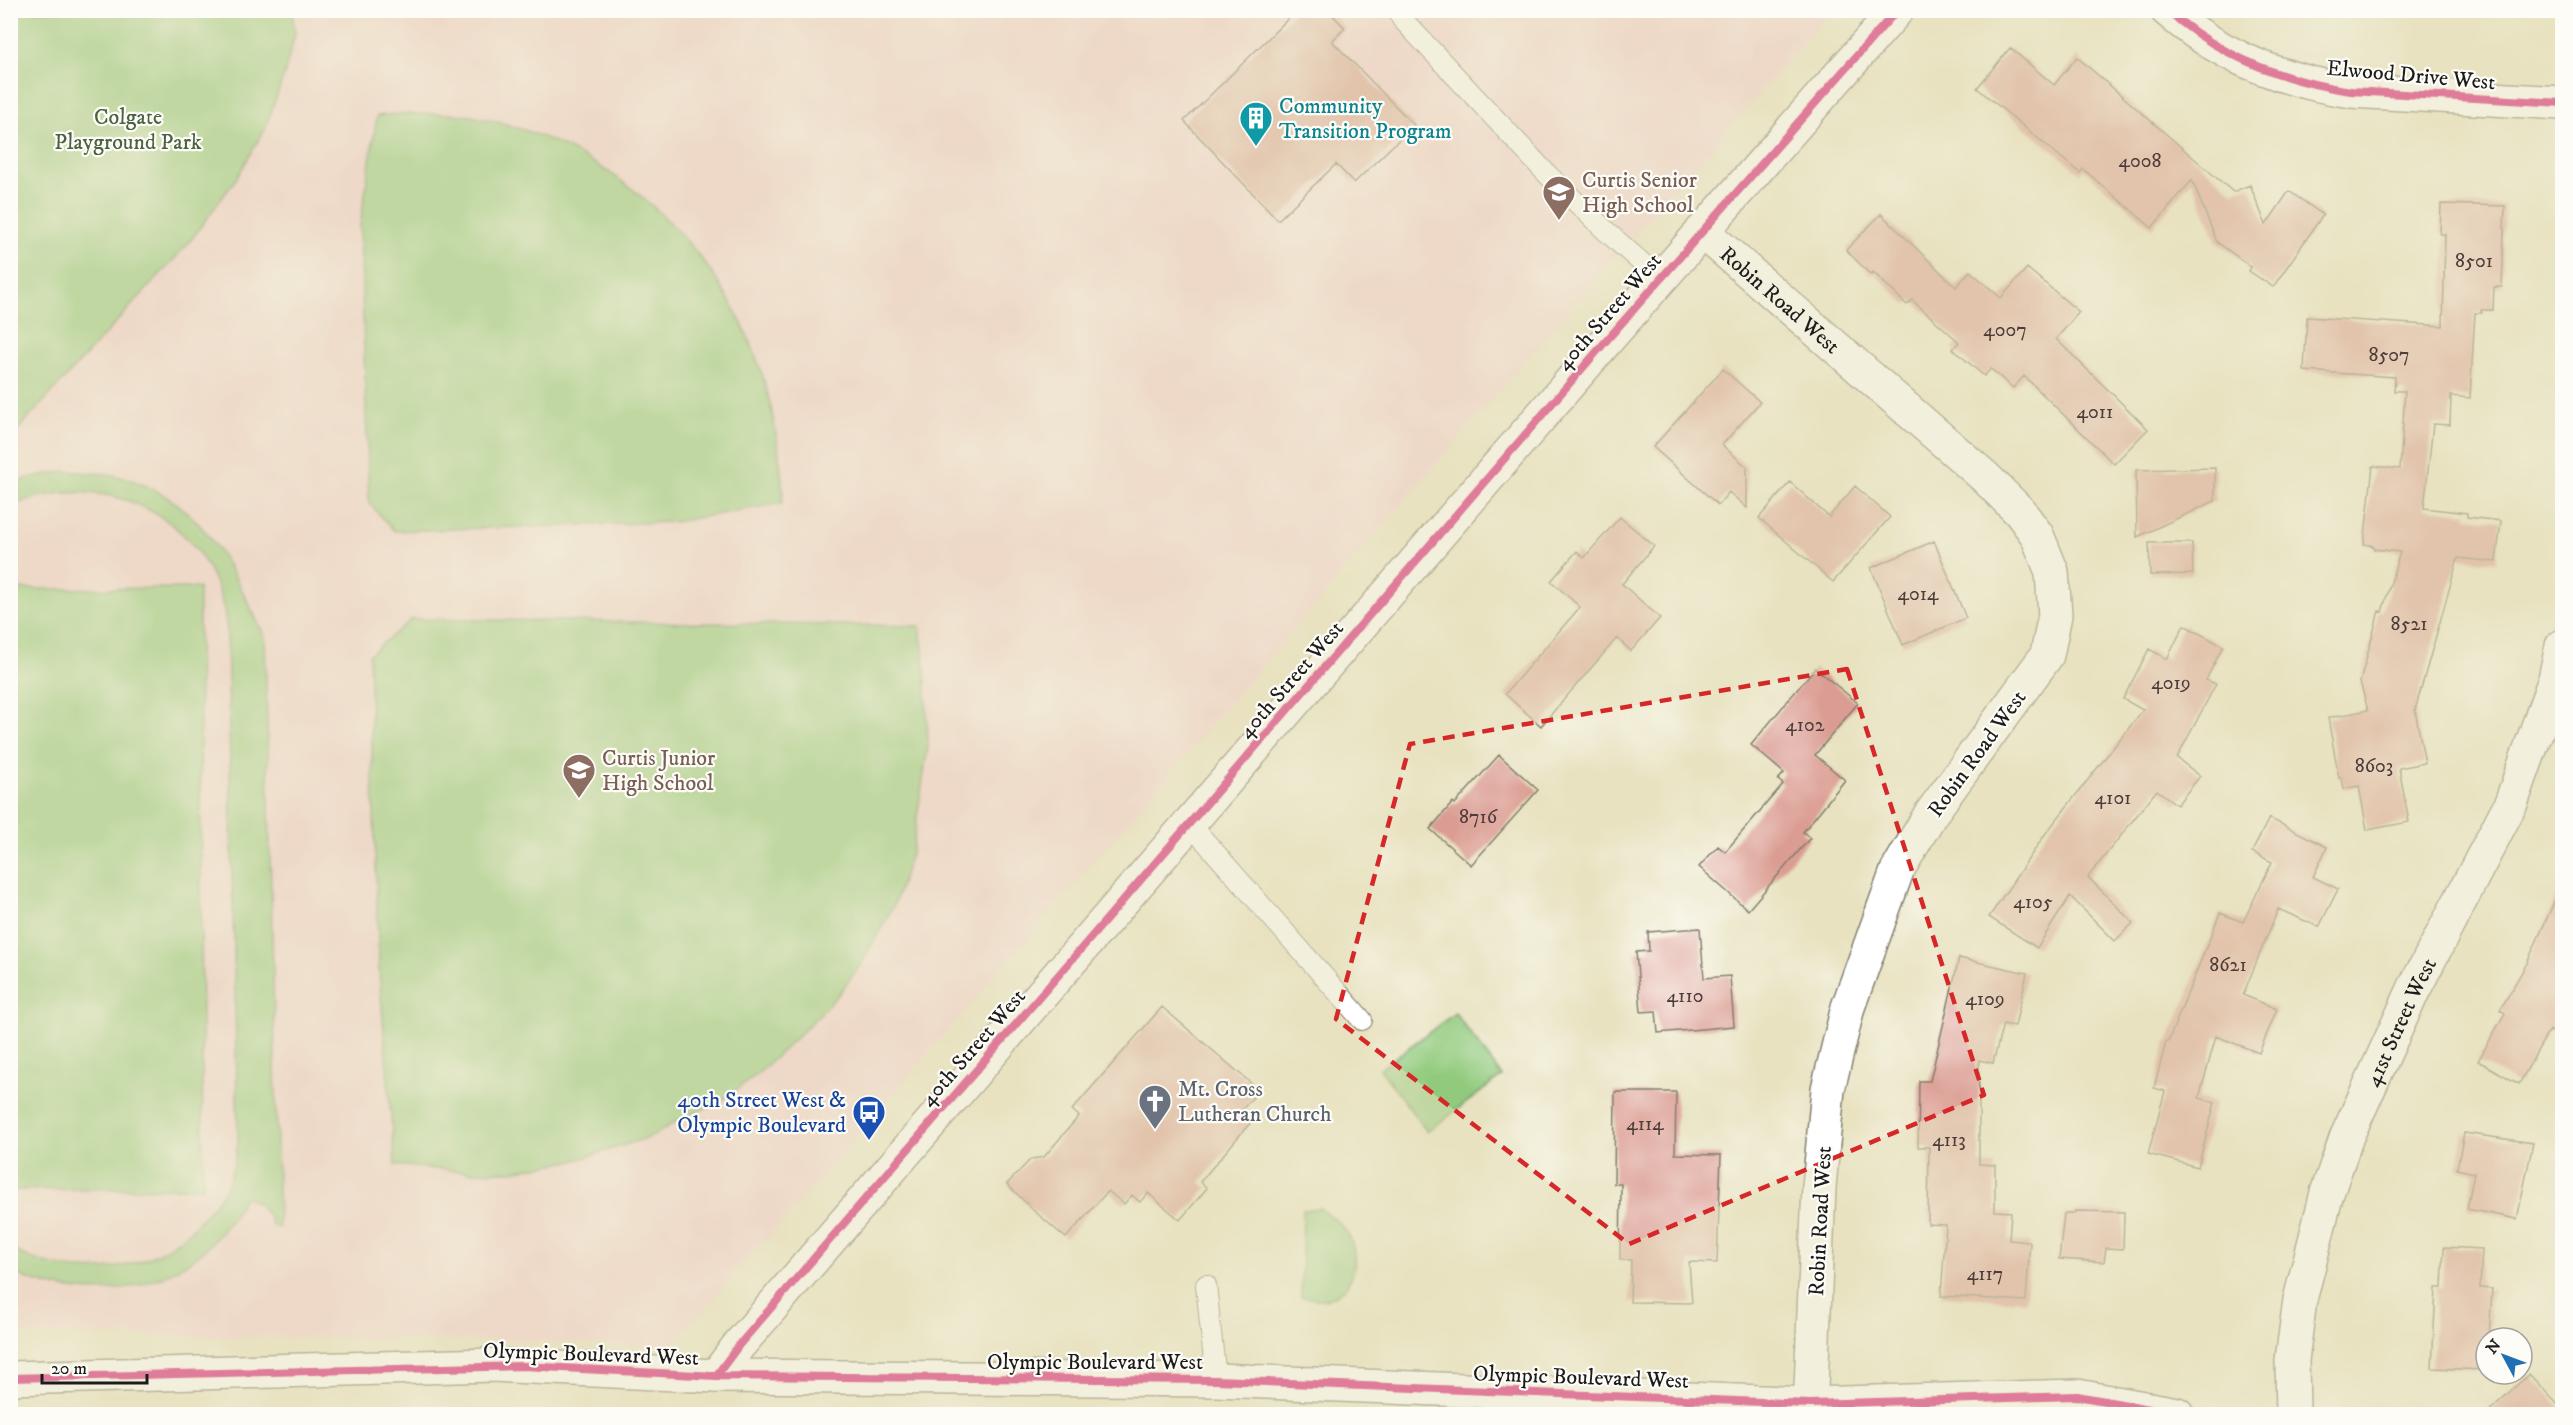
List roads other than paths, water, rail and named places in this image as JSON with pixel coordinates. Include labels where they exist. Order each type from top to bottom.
[{"type":"street","name":"40th Street West","points":[[716,1376],[746,1336],[1660,279],[1897,10]]},
{"type":"street","name":"Elwood Drive West","points":[[2167,10],[2222,50],[2271,72],[2324,87],[2351,91],[2562,103]]},
{"type":"street","name":"Robin Road West","points":[[1702,231],[1985,477],[2020,512],[2037,534],[2052,572],[2055,615],[2047,654],[1930,815],[1897,871],[1848,1007],[1828,1089],[1819,1187],[1810,1409]]},
{"type":"street","name":"41st Street West","points":[[2293,1414],[2292,1360],[2300,1300],[2331,1183],[2347,1136],[2414,989],[2511,803],[2555,679],[2562,646]]},
{"type":"street","name":"Olympic Boulevard West","points":[[10,1378],[493,1365],[716,1376],[1216,1380],[1810,1409],[2077,1396],[2176,1414]]},
{"type":"lane","points":[[1397,10],[1402,19],[1547,174],[1660,279]]},
{"type":"lane","points":[[1190,823],[1362,1020]]},
{"type":"lane","points":[[1206,1285],[1216,1380]]},
{"type":"place","name":"Community Transition Program","points":[[1256,147]]},
{"type":"place","name":"Curtis Senior High School","points":[[1559,221]]},
{"type":"place","name":"Curtis Junior High School","points":[[579,799]]},
{"type":"place","name":"Mt. Cross Lutheran Church","points":[[1155,1130]]},
{"type":"place","name":"40th Street West & Olympic Boulevard","points":[[869,1141]]},
{"type":"park label","name":"Colgate Playground Park","points":[[128,128]]}]
